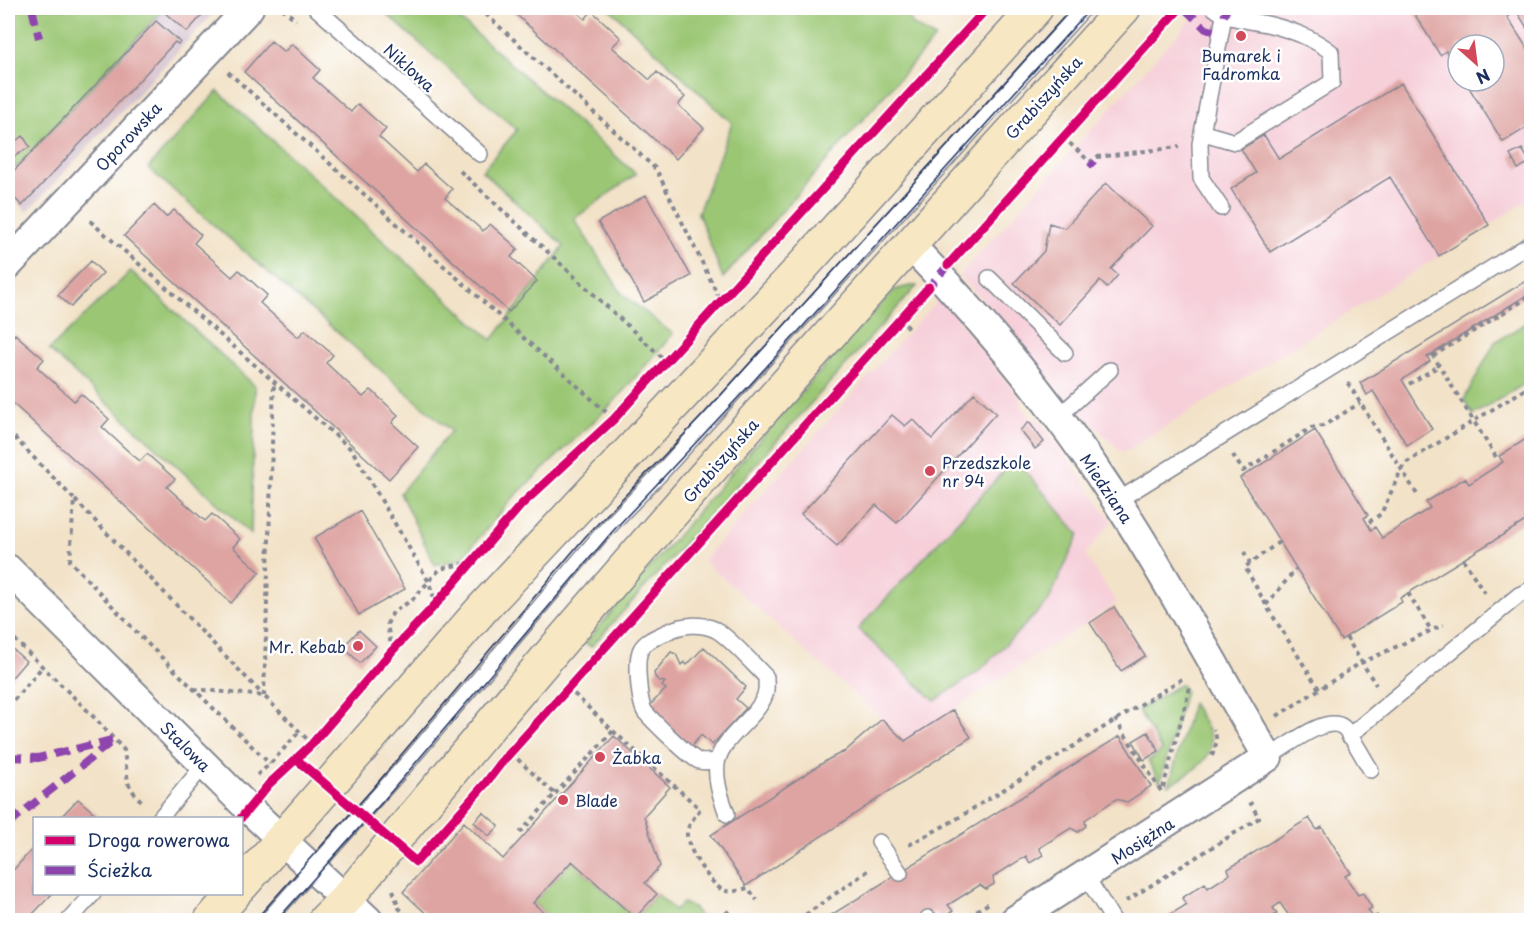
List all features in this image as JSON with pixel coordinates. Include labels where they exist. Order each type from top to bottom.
[{"type":"main road","points":[[243,884],[483,608],[794,276],[1036,8]]},
{"type":"main road","name":"Grabiszyńska","points":[[346,913],[638,552],[1124,8]]},
{"type":"main road","points":[[211,921],[233,895]]},
{"type":"street","name":"Oporowska","points":[[8,265],[249,8]]},
{"type":"street","name":"Miedziana","points":[[910,245],[950,286],[1006,351],[1040,393],[1118,501],[1268,758]]},
{"type":"street","name":"Stalowa","points":[[8,569],[313,871],[346,913]]},
{"type":"street","name":"Mosiężna","points":[[1015,921],[1268,758]]},
{"type":"lane","name":"Niklowa","points":[[316,8],[480,154]]},
{"type":"lane","points":[[268,921],[410,760],[600,536],[659,475],[1084,8]]},
{"type":"lane","points":[[1202,138],[1235,142],[1332,82],[1331,52],[1314,39],[1219,12],[1202,138],[1201,178],[1221,208]]},
{"type":"lane","points":[[1118,501],[1532,243]]},
{"type":"lane","points":[[989,278],[1065,353]]},
{"type":"lane","points":[[1057,418],[1110,370]]},
{"type":"lane","points":[[1349,736],[1519,595],[1532,589]]},
{"type":"lane","points":[[717,761],[699,762],[687,753],[645,712],[641,702],[638,662],[641,650],[651,640],[673,629],[693,625],[718,631],[766,677],[765,695],[751,717],[727,743],[717,761],[717,786],[727,814]]},
{"type":"lane","points":[[1268,758],[1320,726],[1334,723],[1344,728],[1371,770]]},
{"type":"lane","points":[[162,817],[205,764]]},
{"type":"lane","points":[[879,842],[900,873]]},
{"type":"lane","points":[[1086,876],[1110,916]]},
{"type":"lane","points":[[69,921],[92,895]]},
{"type":"path","points":[[282,8],[300,24]]},
{"type":"path","points":[[478,8],[656,169],[721,301]]},
{"type":"path","points":[[223,68],[614,419]]},
{"type":"path","points":[[1063,137],[1090,162],[1097,157],[1202,138]]},
{"type":"path","points":[[457,168],[667,362]]},
{"type":"path","points":[[88,219],[352,450],[429,582],[436,604]]},
{"type":"path","points":[[1496,457],[1432,355],[1532,295]]},
{"type":"path","points":[[899,318],[911,330]]},
{"type":"path","points":[[1337,364],[1418,496]]},
{"type":"path","points":[[1409,384],[1439,366]]},
{"type":"path","points":[[264,696],[274,381]]},
{"type":"path","points":[[1369,522],[1381,514],[1404,464],[1532,385]]},
{"type":"path","points":[[1230,451],[1244,473],[1311,428],[1323,426],[1360,403]]},
{"type":"path","points":[[8,431],[312,744],[304,752]]},
{"type":"path","points":[[75,500],[70,561],[147,643],[270,764]]},
{"type":"path","points":[[1279,542],[1245,567],[1319,689]]},
{"type":"path","points":[[1244,552],[1251,563]]},
{"type":"path","points":[[1463,559],[1491,603]]},
{"type":"path","points":[[392,651],[387,624],[393,612],[412,600],[440,569],[474,561]]},
{"type":"path","points":[[1266,605],[1296,569]]},
{"type":"path","points":[[1408,594],[1431,630]]},
{"type":"path","points":[[1275,717],[1362,662],[1451,621]]},
{"type":"path","points":[[8,633],[96,719],[124,750],[128,783],[136,796],[149,807]]},
{"type":"path","points":[[1346,637],[1362,662]]},
{"type":"path","points":[[8,707],[43,666]]},
{"type":"path","points":[[798,921],[889,856],[953,821],[1185,677]]},
{"type":"path","points":[[1162,792],[1190,687],[1195,696]]},
{"type":"path","points":[[568,688],[700,809],[688,828],[687,836],[693,854],[721,890],[735,892],[748,888],[757,900]]},
{"type":"path","points":[[193,689],[264,696]]},
{"type":"path","points":[[1115,719],[1162,792],[1161,796],[1170,790]]},
{"type":"path","points":[[1210,722],[1217,741],[1211,760]]},
{"type":"path","points":[[520,833],[613,730]]},
{"type":"path","points":[[253,778],[270,764],[299,732]]},
{"type":"path","points":[[511,753],[555,794]]},
{"type":"path","points":[[1110,916],[1259,818],[1248,799]]},
{"type":"path","points":[[961,921],[1001,896]]},
{"type":"path","points":[[399,908],[411,921]]},
{"type":"path","points":[[719,921],[732,908]]},
{"type":"shaded area","points":[[164,8],[218,8],[27,212],[8,191],[8,177]]},
{"type":"shaded area","points":[[1201,8],[1531,8],[1531,199],[1123,453],[1051,385],[986,304],[959,276]]},
{"type":"shaded area","name":"Przedszkole nr 94","points":[[940,297],[1020,397],[1021,405],[1031,418],[1040,420],[1112,521],[1085,555],[1117,603],[906,740],[703,560]]},
{"type":"green space","points":[[8,8],[165,8],[16,168],[8,155]]},
{"type":"green space","points":[[380,8],[447,8],[636,174],[574,219],[622,294],[673,334],[612,404],[514,497],[461,559],[435,565],[400,493],[451,431],[148,168],[218,91],[492,340],[564,246],[482,171],[517,130]]},
{"type":"green space","points":[[609,8],[789,8],[797,14],[805,8],[904,8],[913,25],[935,38],[723,278],[698,213],[732,123]]},
{"type":"green space","points":[[131,271],[255,386],[251,534],[49,350]]},
{"type":"green space","points":[[917,286],[591,647],[585,643],[786,409],[894,290]]},
{"type":"green space","points":[[1531,320],[1531,380],[1473,415],[1464,400],[1495,342]]},
{"type":"green space","points":[[1015,459],[1079,534],[1048,602],[979,671],[935,701],[858,629]]},
{"type":"green space","points":[[1181,684],[1185,691],[1160,782],[1148,761],[1162,751],[1138,710]]},
{"type":"green space","points":[[1192,703],[1209,733],[1210,751],[1200,765],[1169,785]]},
{"type":"green space","points":[[572,861],[635,918],[657,894],[674,910],[683,903],[694,908],[701,918],[698,920],[548,920],[550,918],[533,903]]},
{"type":"building","points":[[129,8],[150,8],[130,13]]},
{"type":"building","points":[[168,8],[195,8],[203,14],[187,32],[164,12]]},
{"type":"building","points":[[509,8],[572,8],[585,19],[592,11],[621,38],[612,47],[650,80],[657,72],[685,97],[678,105],[704,128],[676,159]]},
{"type":"building","points":[[1415,8],[1532,8],[1532,29],[1529,31],[1516,10],[1507,17],[1532,56],[1532,130],[1528,132],[1526,128],[1503,142],[1472,93],[1506,93],[1506,33],[1446,33],[1446,51],[1440,55],[1412,10]]},
{"type":"building","points":[[156,21],[180,42],[178,44],[175,42],[22,206],[8,191],[8,177]]},
{"type":"building","points":[[271,41],[284,52],[292,44],[320,70],[313,78],[351,112],[358,104],[386,129],[379,137],[417,172],[424,164],[452,189],[445,198],[483,231],[490,224],[518,249],[511,257],[537,281],[509,312],[244,72]]},
{"type":"building","points":[[1401,83],[1489,225],[1439,256],[1390,177],[1270,252],[1231,189],[1256,173],[1241,149],[1264,135],[1279,159]]},
{"type":"building","points":[[23,136],[30,147],[12,158],[8,146]]},
{"type":"building","points":[[1522,149],[1530,162],[1518,169],[1510,155]]},
{"type":"building","points":[[1106,183],[1152,226],[1111,269],[1118,275],[1107,288],[1100,281],[1060,325],[1014,283],[1044,251],[1049,223],[1065,228]]},
{"type":"building","points":[[646,195],[691,276],[644,302],[598,222]]},
{"type":"building","points":[[154,205],[166,217],[174,210],[201,235],[194,243],[232,277],[239,270],[267,295],[260,303],[298,337],[305,330],[333,355],[326,363],[363,397],[371,390],[398,415],[392,423],[418,447],[389,479],[124,236]]},
{"type":"building","points":[[91,261],[103,273],[71,307],[58,295]]},
{"type":"building","points":[[1532,277],[1532,292],[1427,357],[1430,361],[1402,380],[1432,429],[1407,445],[1373,391],[1367,395],[1360,383]]},
{"type":"building","points":[[15,334],[44,359],[37,367],[74,401],[81,394],[109,419],[102,427],[128,451],[140,461],[147,454],[175,479],[167,487],[205,521],[212,514],[240,539],[233,547],[260,572],[231,603],[8,399],[8,342]]},
{"type":"building","points":[[974,393],[996,413],[897,523],[876,505],[837,546],[801,514],[892,415],[905,426],[913,419],[932,439]]},
{"type":"building","points":[[1029,422],[1044,442],[1035,449],[1020,430]]},
{"type":"building","points":[[1315,430],[1368,515],[1364,518],[1371,530],[1375,527],[1382,538],[1430,508],[1426,502],[1465,478],[1469,484],[1503,462],[1499,456],[1526,439],[1530,446],[1532,444],[1532,517],[1400,598],[1402,602],[1341,640],[1240,478]]},
{"type":"building","points":[[360,511],[405,589],[359,615],[314,538]]},
{"type":"building","points":[[1114,607],[1145,656],[1121,671],[1090,623]]},
{"type":"building","points":[[359,630],[376,646],[360,663],[343,647]]},
{"type":"building","points":[[8,645],[26,661],[8,682]]},
{"type":"building","points":[[704,647],[746,687],[736,699],[746,708],[712,745],[701,735],[691,747],[648,707],[666,689],[662,686],[665,682],[659,681],[654,673],[671,652],[676,654],[681,665],[684,662],[687,665]]},
{"type":"building","points":[[953,710],[971,737],[746,886],[711,835],[829,759],[843,753],[882,719],[905,741]]},
{"type":"building","points":[[1148,732],[1159,751],[1144,760],[1133,741]]},
{"type":"building","points":[[614,736],[670,787],[644,816],[660,866],[645,883],[657,894],[635,918],[572,861],[533,903],[550,918],[548,920],[433,920],[403,892],[464,822],[503,859]]},
{"type":"building","points":[[1120,736],[1151,786],[1127,802],[1116,799],[1085,820],[1086,826],[1078,832],[1071,828],[1039,848],[1043,855],[1030,863],[1026,856],[993,877],[994,884],[986,889],[980,885],[948,905],[953,911],[939,919],[935,913],[923,920],[823,920]]},
{"type":"building","points":[[78,799],[99,817],[61,817]]},
{"type":"building","points":[[483,812],[499,826],[489,836],[474,822]]},
{"type":"building","points":[[1309,818],[1317,830],[1322,827],[1351,873],[1345,876],[1358,895],[1363,893],[1372,908],[1368,910],[1373,917],[1377,915],[1380,920],[1292,920],[1280,903],[1273,908],[1277,914],[1266,920],[1161,920],[1186,905],[1182,898],[1205,883],[1208,888],[1230,874],[1228,869]]},
{"type":"building","points":[[33,848],[33,895],[51,895],[27,920],[8,920],[8,876]]},
{"type":"tram line","points":[[255,920],[374,787],[585,537],[702,416],[1072,8]]},
{"type":"tram line","points":[[277,920],[384,800],[612,532],[748,387],[1091,8]]},
{"type":"marked path","points":[[32,8],[39,38]]},
{"type":"marked path","points":[[1184,8],[1206,29],[1221,33]]},
{"type":"marked path","points":[[1224,16],[1227,8]]},
{"type":"marked path","points":[[1090,162],[1094,166]]},
{"type":"marked path","points":[[925,291],[951,262]]},
{"type":"marked path","points":[[8,824],[115,739]]},
{"type":"marked path","points":[[8,757],[38,758],[112,740]]},
{"type":"cycle path","points":[[296,759],[312,744],[521,505],[614,419],[987,8]]},
{"type":"cycle path","points":[[948,265],[1180,8]]},
{"type":"cycle path","points":[[242,817],[269,784],[296,759],[416,862],[501,763],[929,287]]},
{"type":"place","name":"Bumarek i Fadromka","points":[[1241,36]]},
{"type":"place","name":"Przedszkole nr 94","points":[[930,471]]},
{"type":"place","name":"Mr. Kebab","points":[[358,646]]},
{"type":"place","name":"Żabka","points":[[600,757]]},
{"type":"place","name":"Blade","points":[[563,800]]}]
